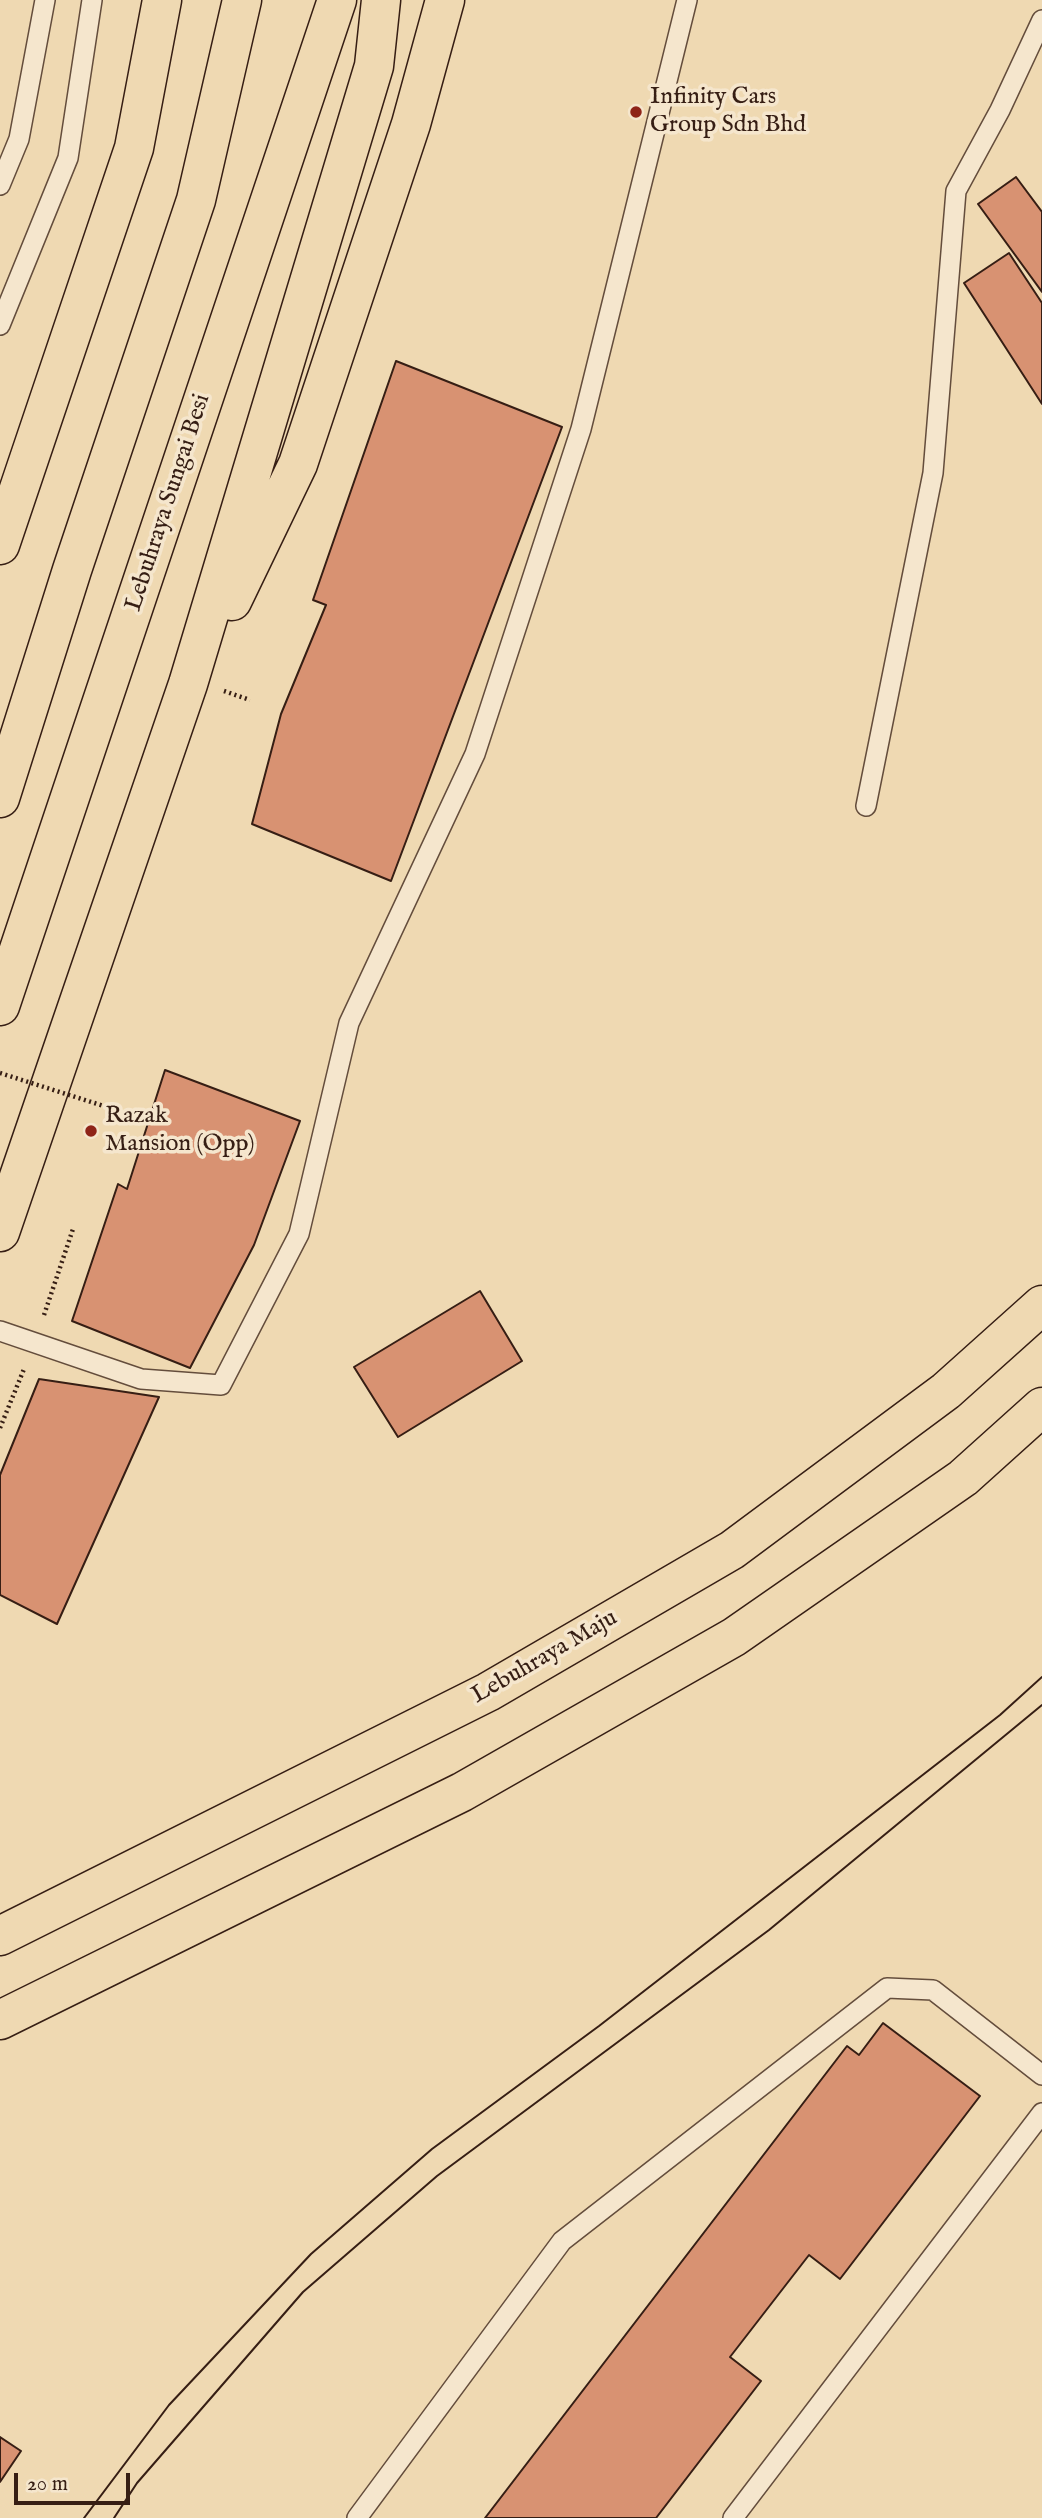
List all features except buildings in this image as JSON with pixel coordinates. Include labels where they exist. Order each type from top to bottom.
[{"type":"highway","points":[[0,545],[134,148],[162,0]]},
{"type":"highway","name":"Lebuhraya Sungai Besi","points":[[0,1006],[337,0]]},
{"type":"highway","points":[[0,1232],[179,709],[374,65],[381,0]]},
{"type":"highway","points":[[179,709],[298,464],[411,124],[444,0]]},
{"type":"highway","points":[[0,798],[72,570],[196,200],[242,1]]},
{"type":"highway","name":"Lebuhraya Maju","points":[[0,1936],[488,1692],[732,1550],[946,1391],[1042,1304]]},
{"type":"highway","points":[[0,2020],[462,1792],[734,1637],[963,1478],[1042,1407]]},
{"type":"lane","points":[[0,185],[19,139],[45,0]]},
{"type":"lane","points":[[0,325],[68,158],[92,0]]},
{"type":"lane","points":[[0,1331],[141,1379],[221,1385],[299,1234],[349,1023],[475,754],[581,429],[687,0]]},
{"type":"lane","points":[[866,806],[933,474],[956,191],[1000,110],[1042,20]]},
{"type":"lane","points":[[357,2518],[562,2241],[887,1988],[933,1990],[1042,2075]]},
{"type":"lane","points":[[733,2518],[1042,2113]]},
{"type":"path","points":[[0,1073],[110,1108]]},
{"type":"path","points":[[0,1428],[35,1343],[73,1229]]},
{"type":"tram line","points":[[84,2518],[169,2405],[311,2254],[432,2149],[599,2026],[1000,1715],[1042,1677]]},
{"type":"tram line","points":[[114,2518],[137,2483],[303,2292],[437,2176],[769,1930],[1042,1705]]},
{"type":"place","name":"Infinity Cars Group Sdn Bhd","points":[[636,112]]},
{"type":"place","name":"Razak Mansion (Opp)","points":[[91,1131]]}]
